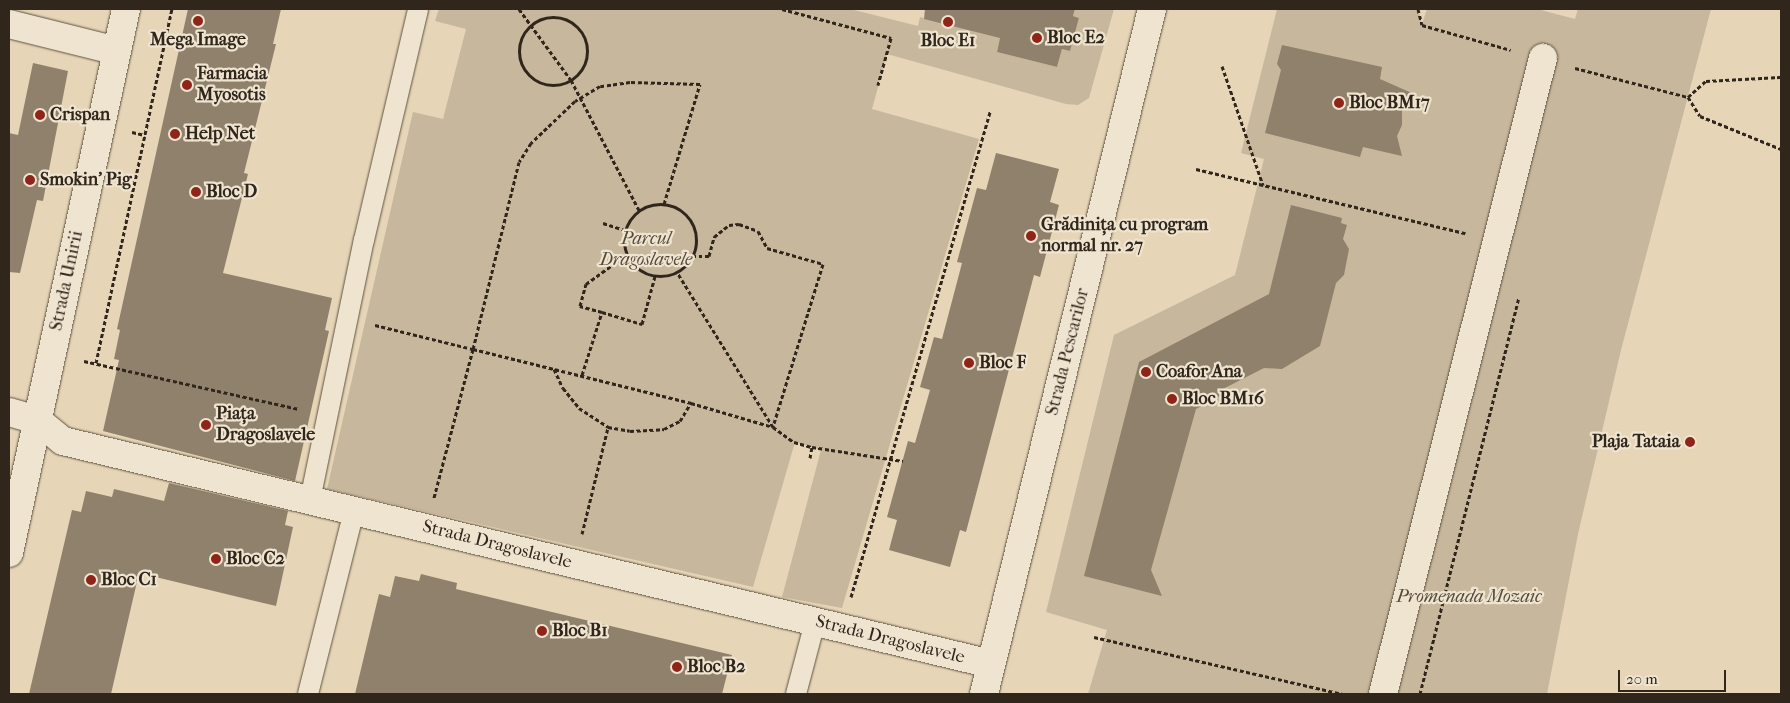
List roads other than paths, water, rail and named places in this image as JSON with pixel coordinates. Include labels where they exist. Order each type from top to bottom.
[{"type":"street","name":"Strada Unirii","points":[[9,553],[126,9]]},
{"type":"street","name":"Strada Pescarilor","points":[[984,694],[1152,9]]},
{"type":"street","points":[[9,24],[117,51]]},
{"type":"street","points":[[1383,694],[1543,58]]},
{"type":"street","name":"Strada Dragoslavele","points":[[9,412],[37,420],[63,441],[991,664]]},
{"type":"lane","points":[[310,500],[418,9]]},
{"type":"lane","points":[[308,694],[354,511]]},
{"type":"lane","points":[[796,694],[815,622]]},
{"type":"place","name":"Mega Image","points":[[198,21]]},
{"type":"place","name":"Bloc E1","points":[[948,22]]},
{"type":"place","name":"Bloc E2","points":[[1037,38]]},
{"type":"place","name":"Farmacia Myosotis","points":[[187,85]]},
{"type":"place","name":"Bloc BM17","points":[[1339,103]]},
{"type":"place","name":"Crispan","points":[[40,115]]},
{"type":"place","name":"Help Net","points":[[175,134]]},
{"type":"place","name":"Smokin' Pig","points":[[30,180]]},
{"type":"place","name":"Bloc D","points":[[196,192]]},
{"type":"place","name":"Grădinița cu program normal nr. 27","points":[[1031,236]]},
{"type":"place","name":"Bloc F","points":[[969,363]]},
{"type":"place","name":"Coafor Ana","points":[[1146,372]]},
{"type":"place","name":"Bloc BM16","points":[[1172,399]]},
{"type":"place","name":"Piața Dragoslavele","points":[[206,425]]},
{"type":"place","name":"Plaja Tataia","points":[[1690,442]]},
{"type":"place","name":"Bloc C2","points":[[216,559]]},
{"type":"place","name":"Bloc C1","points":[[91,580]]},
{"type":"place","name":"Bloc B1","points":[[542,631]]},
{"type":"place","name":"Bloc B2","points":[[677,667]]},
{"type":"park label","name":"Parcul Dragoslavele","points":[[646,250]]},
{"type":"park label","name":"Promenada Mozaic","points":[[1469,597]]}]
